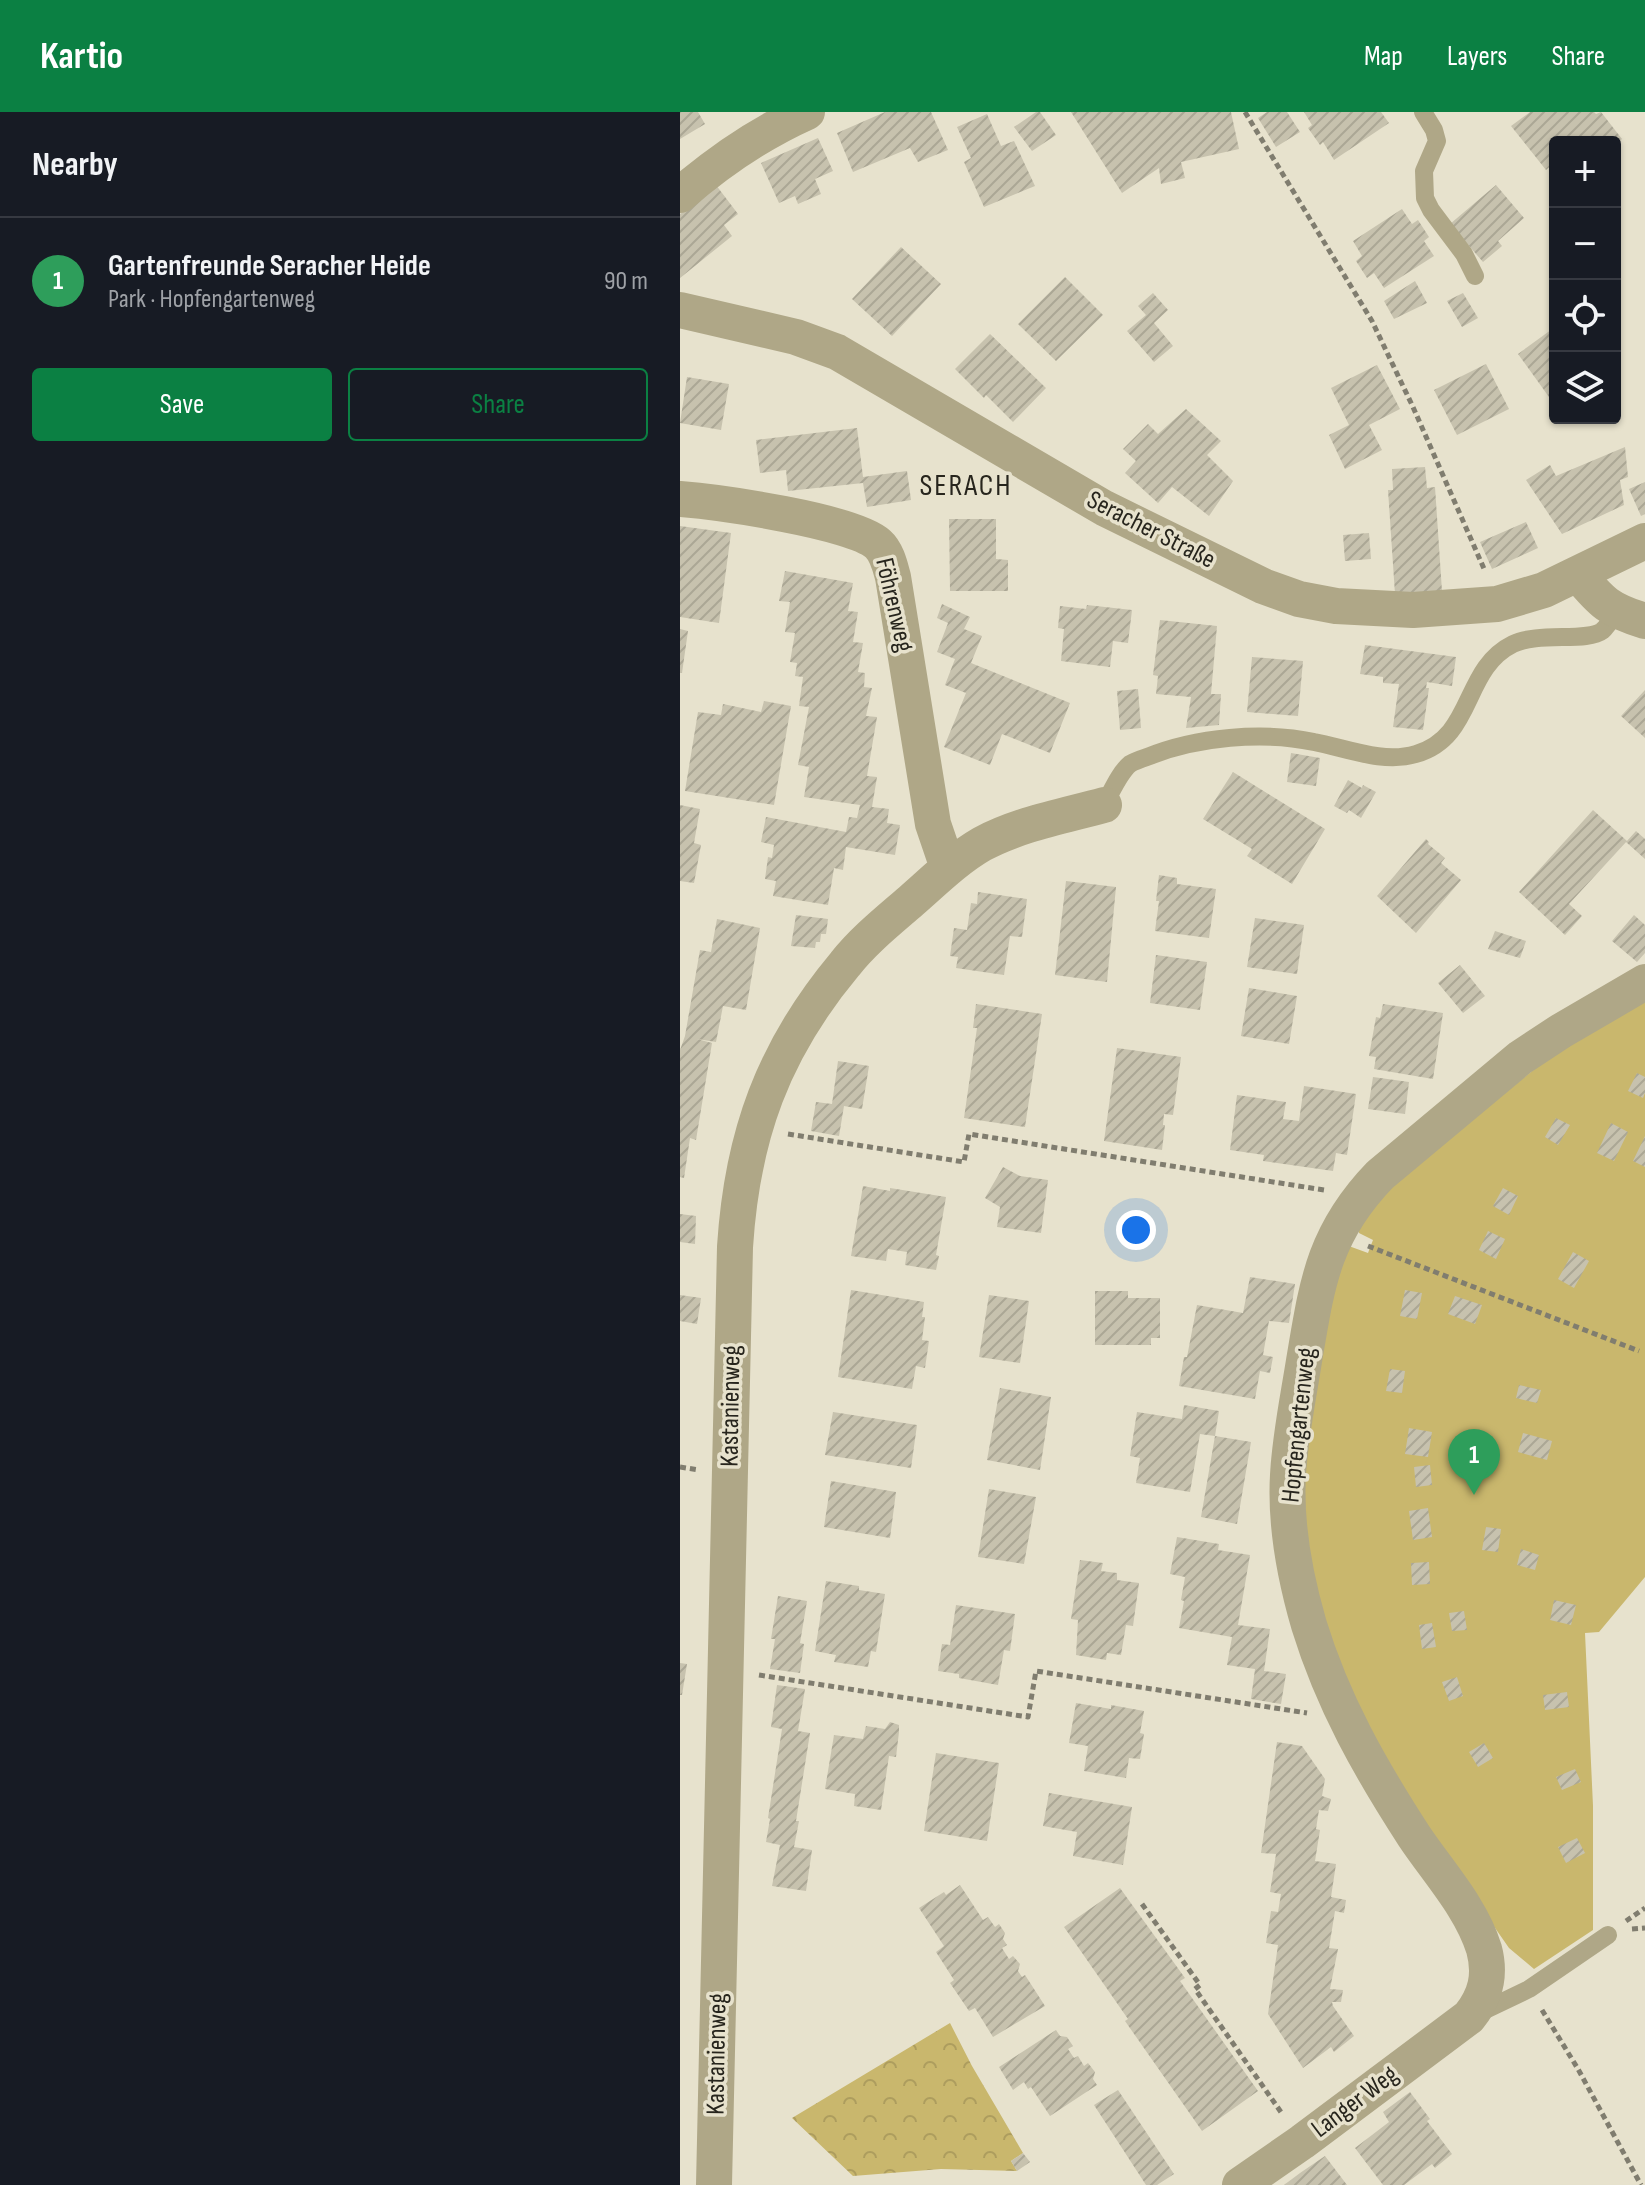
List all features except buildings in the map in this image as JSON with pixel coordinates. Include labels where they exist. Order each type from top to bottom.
[{"type":"street","points":[[680,195],[737,150],[807,112]]},
{"type":"street","name":"Seracher Straße","points":[[680,310],[796,337],[837,352],[1104,508],[1281,593],[1326,604],[1435,610],[1497,604],[1528,596],[1645,541]]},
{"type":"street","name":"Föhrenweg","points":[[680,499],[740,507],[834,526],[861,534],[883,549],[893,577],[933,824],[948,868]]},
{"type":"street","points":[[1578,574],[1597,597],[1630,616]]},
{"type":"street","name":"Kastanienweg","points":[[714,2185],[735,1247],[740,1186],[754,1127],[771,1079],[785,1054],[829,984],[865,942],[967,853],[999,836],[1104,805]]},
{"type":"street","name":"Hopfengartenweg","points":[[1469,2017],[1483,1998],[1487,1977],[1484,1949],[1462,1905],[1370,1768],[1344,1717],[1318,1650],[1292,1550],[1288,1501],[1290,1457],[1314,1299],[1322,1267],[1338,1231],[1360,1197],[1380,1175],[1520,1058],[1645,982]]},
{"type":"street","name":"Langer Weg","points":[[1240,2185],[1469,2017]]},
{"type":"lane","points":[[1423,112],[1437,141],[1424,171],[1425,198],[1464,254],[1475,276]]},
{"type":"lane","points":[[1104,805],[1133,762],[1168,749],[1217,740],[1291,738],[1386,757],[1419,753],[1439,744],[1448,735],[1463,714],[1482,671],[1514,643],[1535,638],[1597,634],[1630,616]]},
{"type":"lane","points":[[1469,2017],[1529,1989],[1608,1935]]},
{"type":"path","points":[[1245,112],[1372,321],[1413,407],[1497,604]]},
{"type":"path","points":[[754,1127],[964,1162],[969,1134],[1360,1197]]},
{"type":"path","points":[[1338,1231],[1370,1247],[1639,1351]]},
{"type":"path","points":[[727,1669],[1028,1717],[1036,1671],[1344,1717]]},
{"type":"path","points":[[1142,1904],[1200,1985],[1195,1989],[1286,2120]]},
{"type":"path","points":[[1551,2023],[1641,2185]]},
{"type":"green space","points":[[1645,994],[1645,1577],[1599,1632],[1585,1633],[1593,1806],[1593,1930],[1534,1969],[1509,1948],[1431,1836],[1367,1731],[1322,1617],[1306,1538],[1303,1479],[1322,1338],[1346,1245],[1368,1253],[1373,1240],[1359,1233],[1359,1224],[1389,1189],[1502,1095],[1584,1030]]},
{"type":"green space","points":[[950,2023],[1023,2153],[1011,2161],[1017,2171],[941,2169],[853,2176],[792,2118]]},
{"type":"place","name":"Gartenfreunde Seracher Heide","points":[[1474,1495]]},
{"type":"district","name":"SERACH","points":[[966,486]]}]
